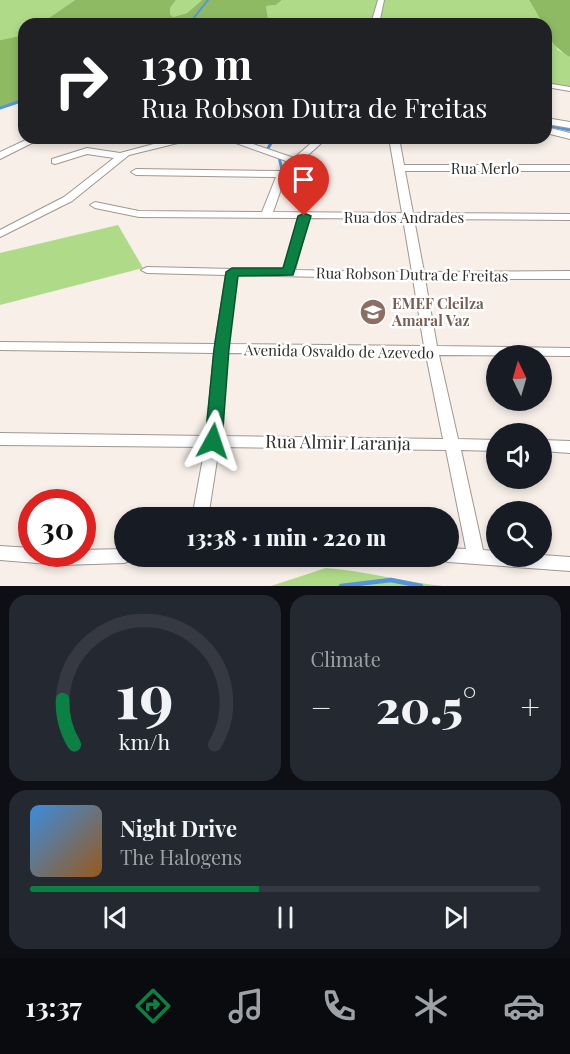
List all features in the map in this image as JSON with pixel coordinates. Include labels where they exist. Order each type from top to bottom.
[{"type":"street","points":[[376,18],[381,0]]},
{"type":"street","points":[[552,86],[570,89]]},
{"type":"street","points":[[552,122],[570,125]]},
{"type":"street","points":[[552,132],[570,136]]},
{"type":"street","points":[[0,156],[25,144]]},
{"type":"street","points":[[55,161],[87,151],[121,156],[165,144]]},
{"type":"street","points":[[244,144],[297,162]]},
{"type":"street","points":[[266,216],[282,174],[316,144]]},
{"type":"street","points":[[395,144],[450,444],[476,556]]},
{"type":"street","points":[[0,234],[68,199],[121,156]]},
{"type":"street","name":"Rua Merlo","points":[[400,168],[570,168]]},
{"type":"street","points":[[136,172],[282,174]]},
{"type":"street","name":"Rua dos Andrades","points":[[95,206],[139,214],[570,217]]},
{"type":"street","points":[[289,272],[304,216]]},
{"type":"street","name":"Rua Robson Dutra de Freitas","points":[[147,270],[418,276],[570,275]]},
{"type":"street","points":[[202,507],[213,441],[221,349],[232,272]]},
{"type":"street","name":"Avenida Osvaldo de Azevedo","points":[[0,346],[570,352]]},
{"type":"street","name":"Rua Almir Laranja","points":[[0,439],[486,445]]},
{"type":"street","points":[[552,446],[570,447]]},
{"type":"street","points":[[0,554],[62,558],[114,556]]},
{"type":"street","points":[[459,555],[570,564]]},
{"type":"green space","points":[[0,0],[75,0],[49,18],[18,18],[18,36],[0,40]]},
{"type":"green space","points":[[75,0],[176,0],[170,8],[170,14],[173,17],[187,13],[202,0],[282,0],[276,5],[266,6],[268,18],[49,18]]},
{"type":"green space","points":[[176,0],[202,0],[187,13],[173,17],[170,14],[170,8]]},
{"type":"green space","points":[[282,0],[529,0],[540,18],[268,18],[266,6],[276,5]]},
{"type":"green space","points":[[529,0],[570,0],[570,57],[552,41],[552,18],[540,18]]},
{"type":"green space","points":[[18,36],[18,101],[0,107],[0,40]]},
{"type":"green space","points":[[552,40],[558,50],[570,57],[570,88],[552,84]]},
{"type":"green space","points":[[118,225],[143,268],[0,305],[0,253]]},
{"type":"green space","points":[[326,568],[356,572],[443,586],[271,586]]},
{"type":"waterway","points":[[194,18],[208,0]]},
{"type":"waterway","points":[[0,108],[18,102]]},
{"type":"waterway","points":[[552,126],[570,130]]},
{"type":"waterway","points":[[269,152],[267,150],[270,144]]},
{"type":"waterway","points":[[279,157],[282,170]]},
{"type":"waterway","points":[[341,586],[391,580],[421,586]]},
{"type":"place","name":"EMEF Cleilza Amaral Vaz","points":[[373,312]]},
{"type":"route","points":[[213,441],[221,349],[232,272],[289,272],[304,216]]}]
